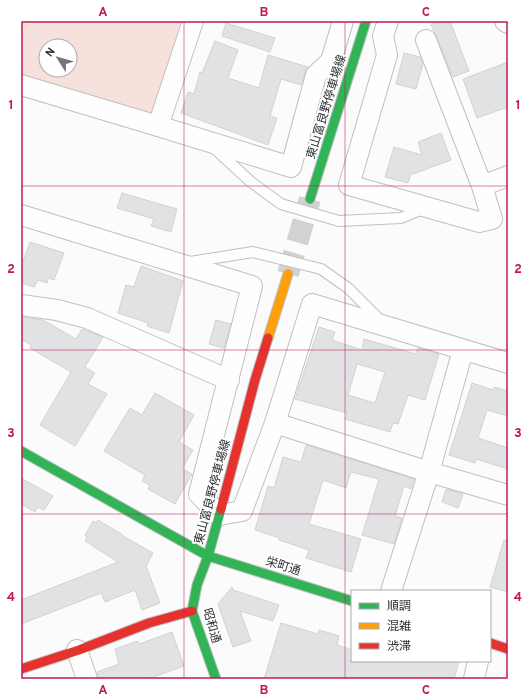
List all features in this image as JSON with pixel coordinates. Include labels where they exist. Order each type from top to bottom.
[{"type":"main road","name":"東山富良野停車場線","points":[[310,199],[366,21]]},
{"type":"main road","name":"東山富良野停車場線","points":[[21,451],[208,556],[255,380],[288,274]]},
{"type":"main road","name":"栄町通","points":[[208,556],[351,601]]},
{"type":"main road","name":"昭和通","points":[[208,556],[197,585],[192,611],[216,679]]},
{"type":"main road","points":[[21,669],[143,625],[192,611]]},
{"type":"main road","points":[[491,643],[508,649]]},
{"type":"street","points":[[158,126],[193,21]]},
{"type":"street","points":[[21,85],[291,167],[316,75],[331,61],[344,21]]},
{"type":"street","points":[[388,21],[383,36],[387,55],[349,185],[478,222],[492,219],[482,186],[426,40]]},
{"type":"street","points":[[482,186],[508,176]]},
{"type":"street","points":[[23,220],[181,264],[252,286],[199,494],[219,515],[242,511],[275,423],[312,304],[508,363]]},
{"type":"street","points":[[21,305],[57,310],[87,318],[229,380]]},
{"type":"street","points":[[391,590],[429,472],[463,350]]},
{"type":"street","points":[[275,423],[429,472],[508,495]]},
{"type":"street","points":[[77,650],[88,679]]},
{"type":"street","points":[[474,679],[478,662]]},
{"type":"lane","points":[[206,141],[251,182],[281,204],[339,221],[401,218],[426,207]]},
{"type":"lane","points":[[181,264],[253,252],[321,269],[348,288],[387,327]]},
{"type":"shaded area","points":[[21,21],[182,21],[151,115],[21,74]]},
{"type":"building","points":[[439,21],[450,21],[469,71],[453,77],[431,24]]},
{"type":"building","points":[[226,23],[275,38],[270,52],[222,36]]},
{"type":"building","points":[[215,41],[238,50],[228,78],[259,88],[268,55],[308,67],[301,85],[281,79],[270,116],[277,118],[268,145],[181,113],[188,92],[194,94],[200,72],[202,73]]},
{"type":"building","points":[[404,53],[420,57],[423,64],[416,89],[396,84]]},
{"type":"building","points":[[508,62],[508,107],[477,118],[463,79]]},
{"type":"building","points":[[441,133],[451,160],[413,174],[411,173],[408,183],[385,177],[394,147],[422,155],[418,142]]},
{"type":"building","points":[[122,193],[177,209],[171,232],[151,226],[154,219],[117,208]]},
{"type":"building","points":[[30,242],[64,253],[54,280],[48,278],[47,283],[38,280],[34,287],[21,283],[21,267]]},
{"type":"building","points":[[141,266],[183,281],[169,333],[147,326],[148,323],[118,313],[126,285],[134,287]]},
{"type":"building","points":[[21,317],[43,320],[76,339],[82,329],[103,337],[85,367],[95,373],[88,384],[107,394],[75,446],[40,425],[71,372],[30,348],[31,345],[21,339]]},
{"type":"building","points":[[216,320],[231,324],[224,348],[209,344]]},
{"type":"building","points":[[319,327],[335,332],[332,340],[362,350],[364,339],[416,354],[418,348],[439,354],[425,400],[408,395],[398,424],[393,423],[390,432],[345,419],[347,413],[295,399]],"holes":[[[357,364],[385,372],[375,403],[348,395]]]},
{"type":"building","points":[[472,383],[493,390],[494,387],[508,391],[508,416],[487,410],[478,438],[508,448],[508,469],[476,459],[475,463],[449,455]]},
{"type":"building","points":[[155,393],[194,415],[179,442],[193,450],[182,469],[192,474],[175,504],[148,489],[150,485],[142,481],[145,475],[104,451],[130,408],[142,415]]},
{"type":"building","points":[[306,445],[414,479],[411,489],[404,486],[395,516],[402,518],[394,544],[362,535],[379,479],[351,472],[346,488],[323,480],[309,524],[361,539],[351,572],[306,558],[309,550],[255,530],[268,486],[274,488],[283,457],[301,462]]},
{"type":"building","points":[[21,478],[53,496],[44,510],[38,507],[35,512],[21,504]]},
{"type":"building","points":[[446,489],[463,494],[458,508],[442,502]]},
{"type":"building","points":[[98,520],[153,553],[146,566],[160,603],[142,610],[135,590],[105,602],[101,593],[21,624],[21,600],[118,562],[85,541],[87,537],[85,535],[93,521],[96,523]]},
{"type":"building","points":[[504,540],[508,541],[508,592],[490,587]]},
{"type":"building","points":[[232,587],[233,590],[279,605],[273,621],[240,611],[251,641],[233,647],[218,604]]},
{"type":"building","points":[[281,623],[318,634],[319,630],[339,636],[337,645],[351,650],[351,662],[459,662],[454,679],[264,679]]},
{"type":"building","points":[[172,632],[184,666],[148,679],[98,679],[97,672],[119,664],[115,649],[138,641],[139,644]]},
{"type":"tunnel","points":[[288,274],[310,199]]},
{"type":"traffic: fast","points":[[310,199],[366,21]]},
{"type":"traffic: fast","points":[[21,451],[208,556],[221,509]]},
{"type":"traffic: fast","points":[[216,679],[192,611],[197,585],[208,556],[351,601]]},
{"type":"traffic: slow","points":[[268,338],[288,274]]},
{"type":"traffic: jam","points":[[221,509],[255,380],[268,338]]},
{"type":"traffic: jam","points":[[21,669],[79,650],[149,623],[192,611]]},
{"type":"traffic: jam","points":[[491,643],[508,649]]}]
